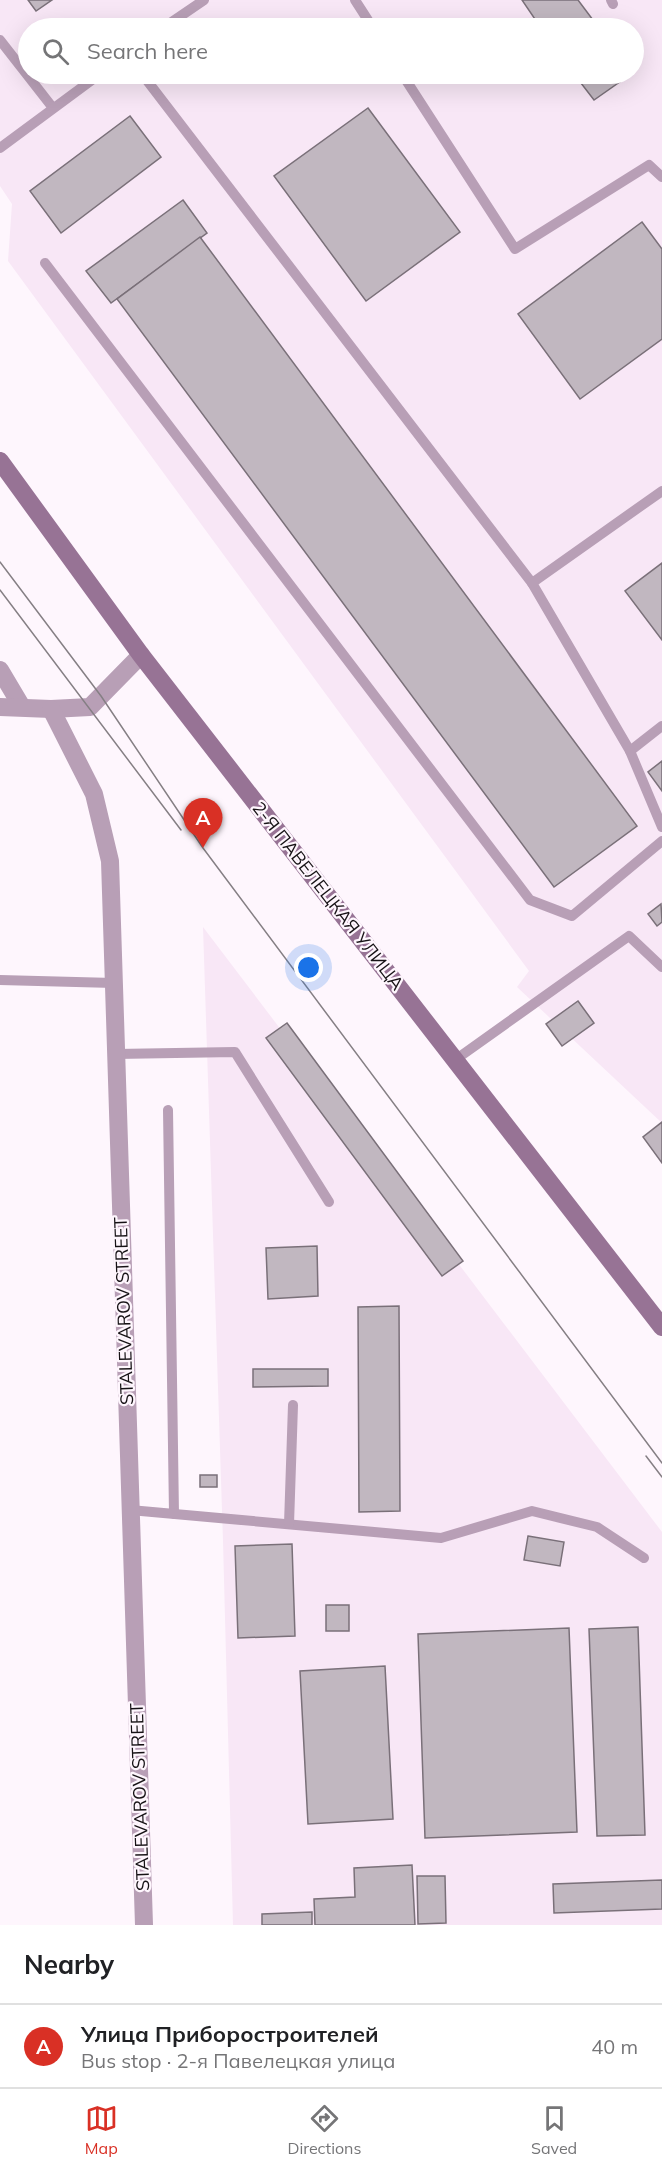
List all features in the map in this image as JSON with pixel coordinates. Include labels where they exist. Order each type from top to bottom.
[{"type":"main road","name":"2-Я ПАВЕЛЕЦКАЯ УЛИЦА","points":[[0,462],[141,655],[662,1327]]},
{"type":"street","points":[[0,706],[51,709],[90,707],[141,655]]},
{"type":"street","points":[[0,670],[22,707]]},
{"type":"street","name":"STALEVAROV STREET","points":[[51,709],[94,794],[110,861],[144,1925]]},
{"type":"lane","points":[[178,18],[204,0]]},
{"type":"lane","points":[[355,0],[367,18]]},
{"type":"lane","points":[[0,40],[18,63]]},
{"type":"lane","points":[[34,84],[53,108]]},
{"type":"lane","points":[[0,148],[86,84]]},
{"type":"lane","points":[[150,84],[532,583],[630,751],[662,827]]},
{"type":"lane","points":[[408,84],[515,249],[649,165],[662,177]]},
{"type":"lane","points":[[45,263],[530,900],[572,916],[662,841]]},
{"type":"lane","points":[[532,583],[662,491]]},
{"type":"lane","points":[[630,751],[662,726]]},
{"type":"lane","points":[[455,1060],[629,936],[662,968]]},
{"type":"lane","points":[[0,980],[114,983]]},
{"type":"lane","points":[[116,1054],[235,1052],[329,1202]]},
{"type":"lane","points":[[168,1110],[174,1514]]},
{"type":"lane","points":[[289,1524],[293,1405]]},
{"type":"lane","points":[[130,1510],[441,1538],[532,1511],[597,1527],[644,1558]]},
{"type":"shaded area","points":[[0,0],[662,0],[662,1123],[517,987],[529,971],[8,261],[12,204],[0,186]]},
{"type":"shaded area","points":[[203,927],[662,1532],[662,1925],[233,1925]]},
{"type":"building","points":[[28,0],[52,0],[36,11]]},
{"type":"building","points":[[522,0],[578,0],[592,18],[534,18]]},
{"type":"building","points":[[582,84],[617,84],[594,100]]},
{"type":"building","points":[[368,108],[460,232],[366,301],[274,176]]},
{"type":"building","points":[[130,116],[161,157],[61,233],[30,191]]},
{"type":"building","points":[[183,200],[207,233],[111,303],[86,271]]},
{"type":"building","points":[[642,222],[662,249],[662,339],[580,399],[518,314]]},
{"type":"building","points":[[200,237],[637,826],[554,887],[117,299]]},
{"type":"building","points":[[662,563],[662,640],[625,591]]},
{"type":"building","points":[[662,761],[662,791],[648,772]]},
{"type":"building","points":[[661,904],[662,922],[657,926],[648,914]]},
{"type":"building","points":[[578,1001],[594,1023],[562,1046],[546,1024]]},
{"type":"building","points":[[287,1023],[463,1261],[442,1276],[266,1038]]},
{"type":"building","points":[[662,1122],[662,1163],[643,1137]]},
{"type":"building","points":[[317,1246],[318,1296],[268,1299],[266,1248]]},
{"type":"building","points":[[399,1306],[400,1511],[359,1512],[358,1307]]},
{"type":"building","points":[[253,1369],[328,1369],[328,1386],[253,1387]]},
{"type":"building","points":[[200,1475],[217,1475],[217,1487],[200,1487]]},
{"type":"building","points":[[528,1536],[564,1542],[560,1566],[524,1560]]},
{"type":"building","points":[[292,1544],[295,1636],[238,1638],[235,1546]]},
{"type":"building","points":[[326,1605],[349,1605],[349,1631],[326,1631]]},
{"type":"building","points":[[638,1627],[645,1835],[597,1836],[589,1629]]},
{"type":"building","points":[[569,1628],[577,1832],[425,1838],[418,1634]]},
{"type":"building","points":[[385,1666],[393,1819],[308,1824],[300,1671]]},
{"type":"building","points":[[412,1865],[415,1925],[315,1925],[314,1899],[355,1897],[354,1868]]},
{"type":"building","points":[[417,1876],[445,1876],[446,1923],[418,1924]]},
{"type":"building","points":[[662,1880],[662,1909],[554,1913],[553,1884]]},
{"type":"building","points":[[312,1912],[312,1925],[262,1925],[262,1914]]},
{"type":"tram line","points":[[0,562],[101,696],[203,848],[662,1463]]},
{"type":"tram line","points":[[0,590],[181,830]]},
{"type":"tram line","points":[[646,1456],[662,1477]]},
{"type":"place","name":"Улица Приборостроителей","points":[[203,848]]}]
